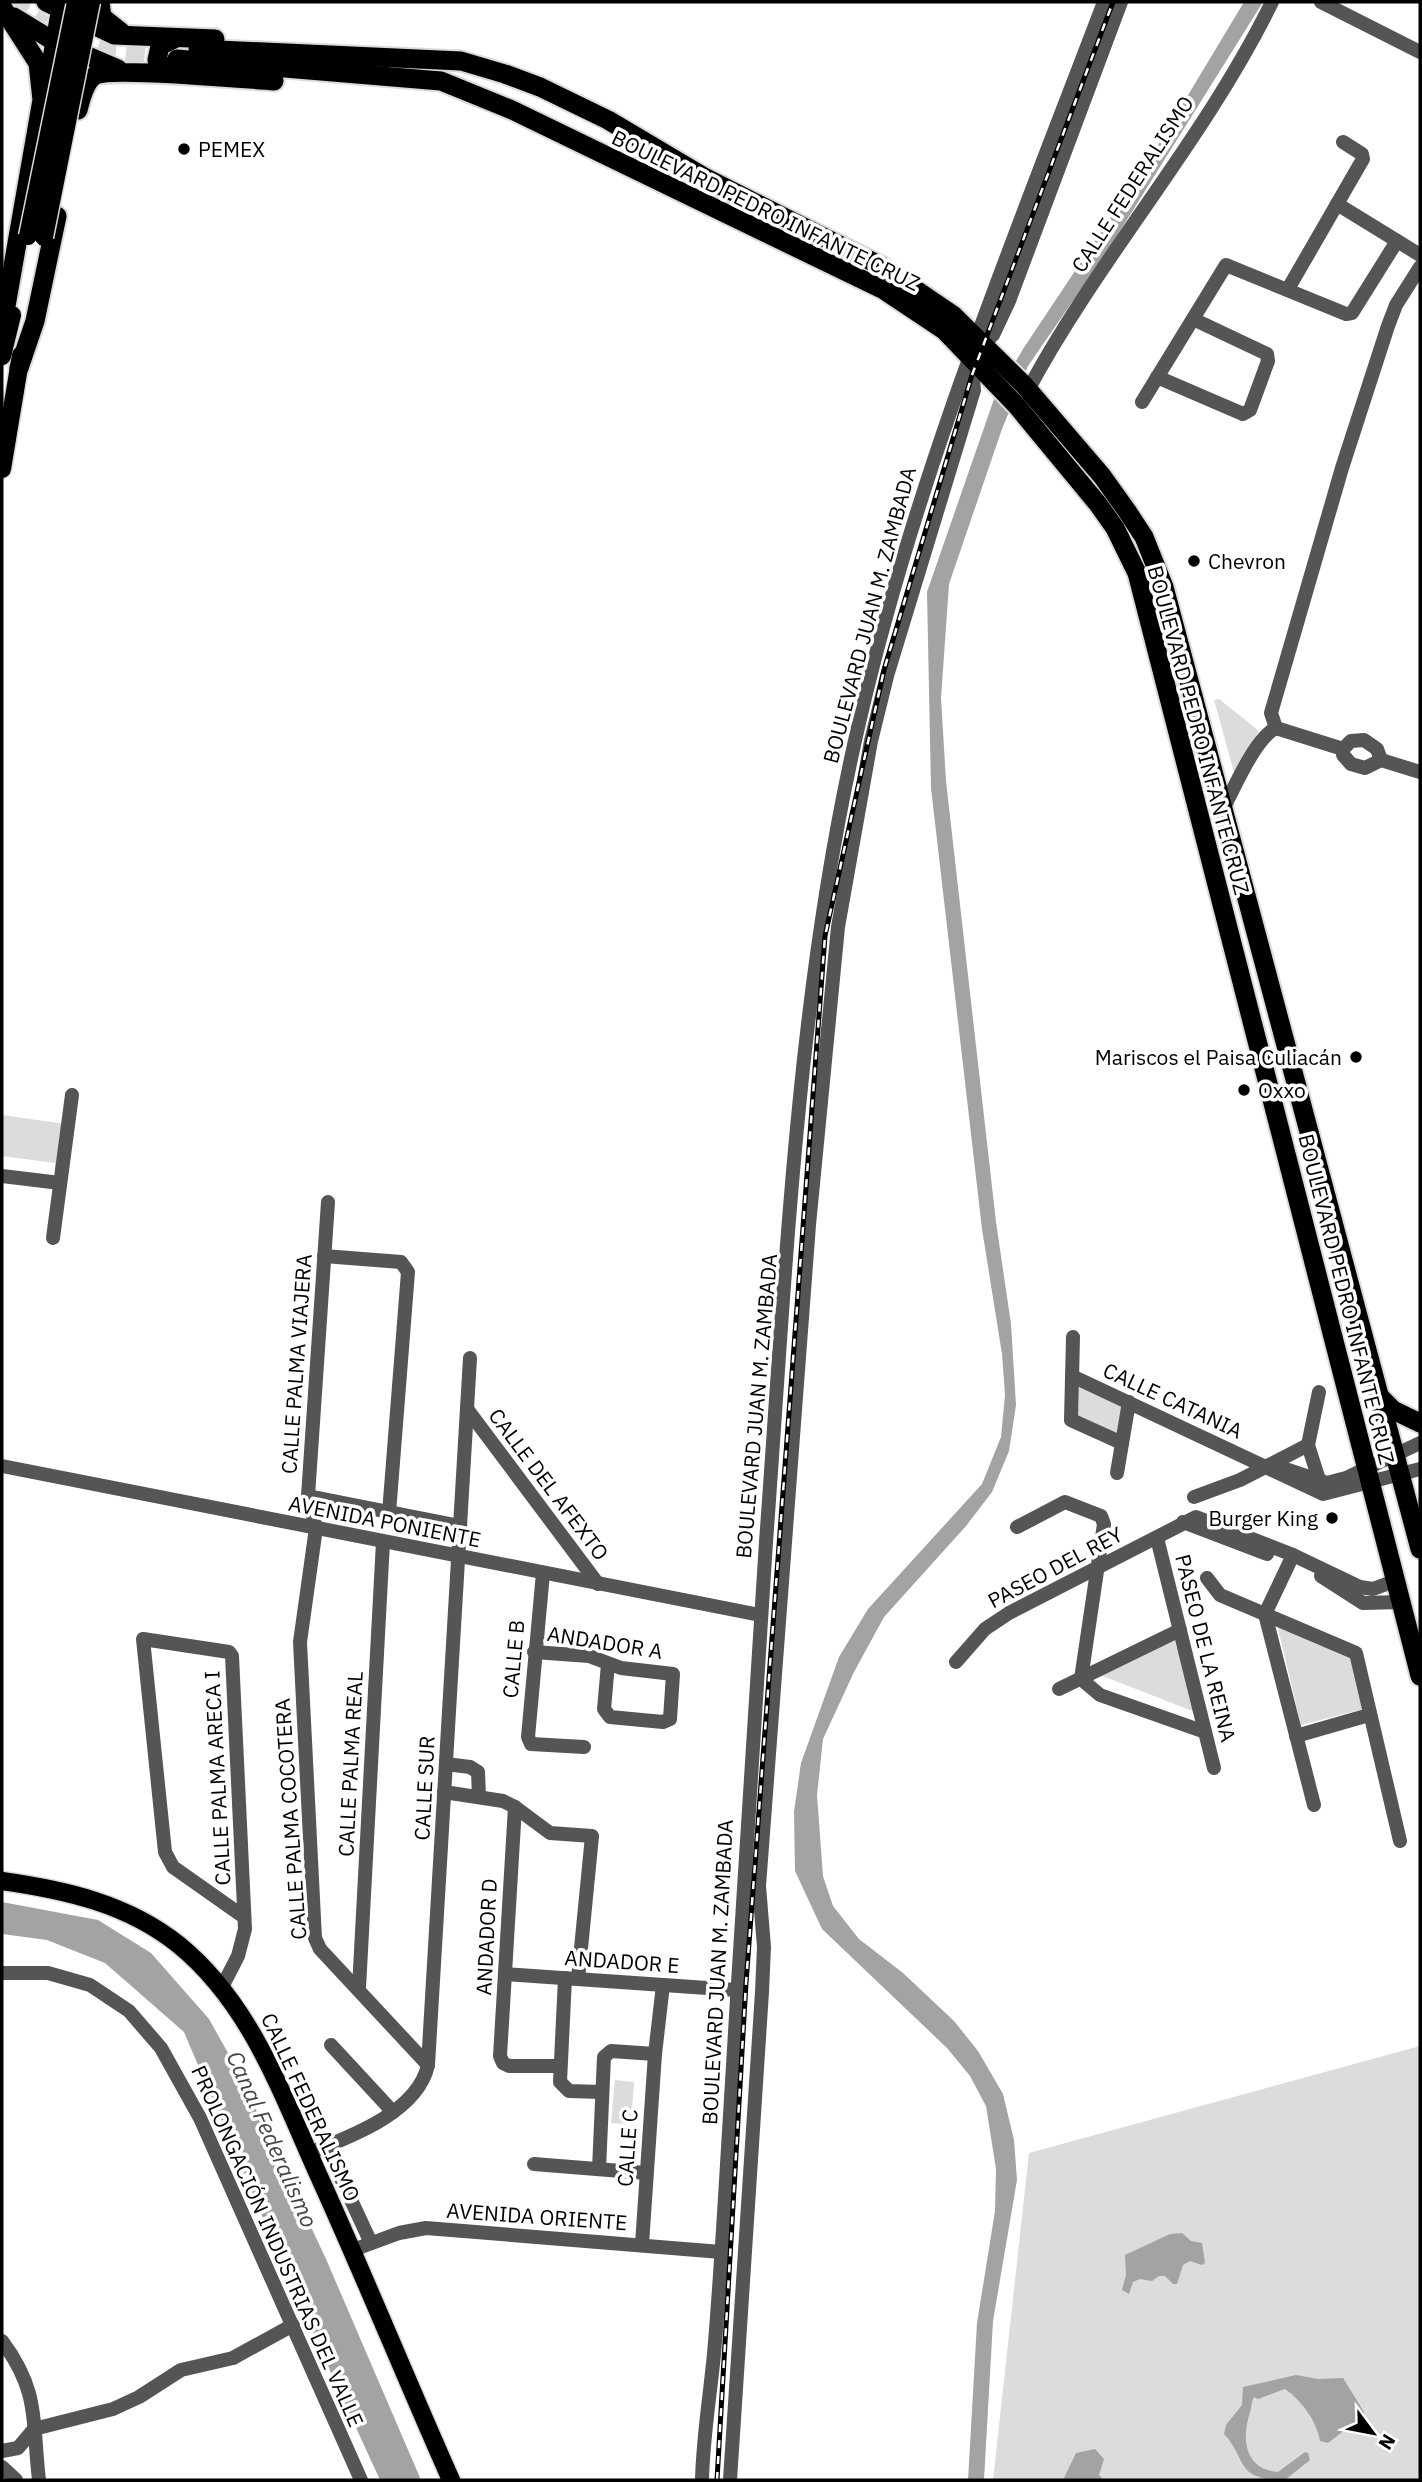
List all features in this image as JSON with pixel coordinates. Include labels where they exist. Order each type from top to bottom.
[{"type":"highway","points":[[19,368],[35,321],[100,2]]},
{"type":"highway","points":[[78,110],[86,88],[95,76],[110,72],[157,75],[178,55],[113,28],[102,17],[100,2]]},
{"type":"highway","points":[[2,329],[9,275],[61,4],[94,27],[131,37]]},
{"type":"highway","points":[[4,9],[55,42],[88,58],[118,69],[157,75]]},
{"type":"highway","points":[[4,9],[38,63],[41,100],[38,132]]},
{"type":"highway","name":"BOULEVARD PEDRO INFANTE CRUZ","points":[[178,55],[406,47],[430,51],[540,87],[608,120],[704,177],[881,266],[933,299],[977,345],[993,379],[1023,394],[1102,476],[1149,548],[1164,587],[1420,1549]]},
{"type":"highway","name":"BOULEVARD PEDRO INFANTE CRUZ","points":[[178,55],[443,94],[468,92],[512,110],[884,290],[1000,360],[1115,528],[1140,583],[1250,1019],[1326,1298],[1367,1474],[1420,1676]]},
{"type":"highway","points":[[1377,1395],[1393,1410],[1420,1423]]},
{"type":"highway","points":[[1411,1515],[1420,1485]]},
{"type":"main road","points":[[2,356],[36,237],[92,2]]},
{"type":"main road","points":[[2,469],[19,368],[36,237],[61,4]]},
{"type":"main road","name":"CALLE FEDERALISMO","points":[[2,1881],[79,1895],[130,1914],[178,1945],[222,1987],[256,2039],[318,2150],[353,2250],[452,2480]]},
{"type":"street","name":"BOULEVARD JUAN M. ZAMBADA","points":[[702,2480],[703,2437],[713,2362],[721,2252],[760,1615],[799,1120],[824,906],[844,789],[870,675],[918,507],[1104,2]]},
{"type":"street","name":"BOULEVARD JUAN M. ZAMBADA","points":[[977,345],[993,335],[1009,301],[1121,2]]},
{"type":"street","name":"CALLE FEDERALISMO","points":[[1023,394],[1210,107],[1272,2]]},
{"type":"street","points":[[1321,2],[1420,52]]},
{"type":"street","points":[[1288,289],[1363,159],[1362,153],[1343,142]]},
{"type":"street","points":[[1337,204],[1420,255]]},
{"type":"street","points":[[1142,401],[1226,265],[1346,314],[1352,313],[1397,241]]},
{"type":"street","points":[[1276,728],[1271,713],[1346,455],[1396,305],[1420,267]]},
{"type":"street","points":[[1157,377],[1242,414],[1250,410],[1268,361],[1266,355],[1193,319]]},
{"type":"street","name":"BOULEVARD JUAN M. ZAMBADA","points":[[730,2480],[762,1993],[764,1947],[759,1886],[809,1225],[834,950],[870,741],[887,676],[974,390],[977,345]]},
{"type":"street","points":[[1223,809],[1252,755],[1270,731],[1276,728],[1343,749]]},
{"type":"street","points":[[1343,749],[1351,741],[1364,740],[1377,749],[1381,760]]},
{"type":"street","points":[[1343,749],[1346,761],[1359,767],[1372,767],[1381,760]]},
{"type":"street","points":[[1381,760],[1420,772]]},
{"type":"street","points":[[53,1238],[72,1095]]},
{"type":"street","points":[[2,1177],[60,1183]]},
{"type":"street","name":"CALLE PALMA VIAJERA","points":[[316,1528],[308,1496],[328,1202]]},
{"type":"street","points":[[324,1256],[401,1262],[408,1272],[389,1513]]},
{"type":"street","points":[[1073,1337],[1070,1417],[1073,1423],[1122,1443]]},
{"type":"street","name":"CALLE SUR","points":[[318,2150],[393,2112],[414,2097],[425,2079],[428,2065],[470,1358]]},
{"type":"street","name":"CALLE CATANIA","points":[[1072,1376],[1321,1488]]},
{"type":"street","points":[[1319,1392],[1308,1445],[1321,1488],[1397,1464],[1420,1443]]},
{"type":"street","points":[[1117,1474],[1129,1402]]},
{"type":"street","name":"CALLE DEL AFEXTO","points":[[467,1409],[598,1584]]},
{"type":"street","points":[[1195,1497],[1308,1445]]},
{"type":"street","points":[[1397,1464],[1420,1469]]},
{"type":"street","name":"AVENIDA PONIENTE","points":[[2,1466],[760,1615]]},
{"type":"street","points":[[308,1496],[460,1526]]},
{"type":"street","points":[[1017,1527],[1065,1502],[1098,1513],[1104,1524],[1081,1679]]},
{"type":"street","name":"PASEO DEL REY","points":[[956,1662],[995,1622],[1183,1522],[1291,1559],[1366,1589],[1396,1580]]},
{"type":"street","name":"CALLE PALMA COCOTERA","points":[[316,1528],[300,1642],[315,1938],[320,1949],[428,2065]]},
{"type":"street","name":"PASEO DE LA REINA","points":[[1157,1538],[1214,1768]]},
{"type":"street","name":"CALLE PALMA REAL","points":[[359,1988],[383,1542]]},
{"type":"street","points":[[1291,1559],[1265,1614],[1314,1805]]},
{"type":"street","name":"PASEO DEL REY","points":[[1291,1559],[1363,1603],[1402,1602]]},
{"type":"street","name":"CALLE B","points":[[543,1573],[528,1737],[534,1745],[584,1746]]},
{"type":"street","points":[[1207,1578],[1220,1595],[1353,1650],[1358,1658],[1400,1841]]},
{"type":"street","points":[[1059,1689],[1180,1630]]},
{"type":"street","name":"CALLE PALMA ARECA I","points":[[222,1987],[243,1941],[244,1917],[231,1653],[145,1639],[142,1641],[165,1852],[173,1867],[244,1917]]},
{"type":"street","name":"ANDADOR A","points":[[534,1651],[589,1656],[608,1664],[670,1673],[674,1677],[670,1719],[663,1722],[610,1717],[604,1709],[608,1664]]},
{"type":"street","points":[[1081,1679],[1100,1695],[1205,1732]]},
{"type":"street","points":[[1296,1736],[1369,1715]]},
{"type":"street","points":[[446,1764],[470,1767],[478,1772],[479,1797]]},
{"type":"street","points":[[444,1793],[479,1797],[515,1807],[550,1833],[592,1836],[559,2066],[560,2082],[569,2091],[602,2092]]},
{"type":"street","name":"ANDADOR D","points":[[515,1807],[500,2056],[503,2063],[509,2066],[559,2066]]},
{"type":"street","name":"PROLONGACIÓN INDUSTRIAS DEL VALLE","points":[[2,1973],[48,1973],[73,1978],[118,2002],[147,2029],[172,2064],[200,2118],[361,2480]]},
{"type":"street","name":"ANDADOR E","points":[[505,1974],[736,1990]]},
{"type":"street","name":"CALLE C","points":[[642,2244],[655,2054],[663,1985]]},
{"type":"street","points":[[331,2045],[393,2112]]},
{"type":"street","points":[[599,2169],[603,2064],[607,2052],[655,2054]]},
{"type":"street","points":[[318,2150],[371,2243]]},
{"type":"street","points":[[534,2164],[646,2173]]},
{"type":"street","name":"AVENIDA ORIENTE","points":[[353,2250],[426,2228],[721,2252]]},
{"type":"street","points":[[2,2451],[18,2448],[34,2429],[113,2409],[139,2397],[181,2370],[233,2358],[293,2325]]},
{"type":"street","points":[[2,2341],[27,2383],[39,2480]]},
{"type":"street","points":[[2,2467],[16,2480]]},
{"type":"shaded area","points":[[1244,2],[1263,2],[1108,250],[1028,366],[1002,429],[949,584],[941,698],[946,781],[996,1222],[1011,1324],[1016,1405],[1009,1451],[992,1492],[966,1526],[884,1617],[854,1672],[823,1739],[817,1795],[823,1876],[833,1906],[859,1939],[903,1973],[954,2021],[978,2051],[1003,2094],[1014,2140],[1017,2180],[993,2321],[984,2480],[968,2480],[977,2323],[995,2211],[996,2169],[986,2106],[970,2076],[947,2048],[822,1929],[795,1871],[794,1812],[801,1763],[839,1657],[868,1609],[982,1484],[1001,1437],[1005,1395],[1002,1354],[982,1229],[931,788],[927,592],[994,399],[1023,349],[1149,160]]},
{"type":"shaded area","points":[[1219,699],[1259,731],[1234,772],[1214,700]]},
{"type":"shaded area","points":[[2,1115],[66,1124],[59,1171],[55,1171],[55,1163],[2,1156]]},
{"type":"shaded area","points":[[1084,1383],[1123,1399],[1117,1433],[1078,1416],[1079,1388]]},
{"type":"shaded area","points":[[1275,1616],[1349,1647],[1363,1709],[1301,1725]]},
{"type":"shaded area","points":[[1173,1635],[1195,1712],[1095,1673]]},
{"type":"shaded area","points":[[2,1902],[98,1920],[151,1953],[209,2019],[237,2069],[326,2259],[421,2480],[380,2480],[302,2310],[184,2032],[105,1963],[47,1940],[2,1934]]},
{"type":"shaded area","points":[[1420,2046],[1420,2480],[993,2480],[1029,2153]]},
{"type":"shaded area","points":[[615,2080],[634,2082],[631,2124],[611,2123]]},
{"type":"shaded area","points":[[1182,2233],[1191,2241],[1202,2243],[1205,2263],[1202,2265],[1190,2261],[1183,2265],[1177,2284],[1173,2284],[1165,2276],[1159,2276],[1152,2281],[1140,2279],[1133,2282],[1129,2294],[1122,2290],[1126,2275],[1125,2255],[1170,2234]]},
{"type":"shaded area","points":[[1296,2375],[1318,2379],[1343,2378],[1364,2412],[1365,2424],[1358,2430],[1346,2429],[1328,2443],[1320,2441],[1316,2426],[1307,2412],[1285,2389],[1258,2399],[1254,2397],[1246,2433],[1252,2459],[1267,2470],[1278,2472],[1305,2452],[1310,2460],[1285,2480],[1257,2476],[1244,2467],[1224,2434],[1226,2425],[1242,2405],[1243,2387]]},
{"type":"shaded area","points":[[1095,2449],[1104,2459],[1099,2475],[1104,2480],[1063,2480],[1076,2453]]},
{"type":"tunnel","points":[[10,2],[44,25]]},
{"type":"tunnel","points":[[70,39],[109,52],[174,59]]},
{"type":"railway","points":[[717,2480],[746,1983],[825,936],[884,670],[972,375],[1113,2]]},
{"type":"place","name":"PEMEX","points":[[184,149]]},
{"type":"place","name":"Chevron","points":[[1194,561]]},
{"type":"place","name":"Mariscos el Paisa Culiacán","points":[[1356,1057]]},
{"type":"place","name":"Oxxo","points":[[1244,1090]]},
{"type":"place","name":"Burger King","points":[[1332,1518]]},
{"type":"water label","name":"Canal Federalismo","points":[[273,2139]]}]
